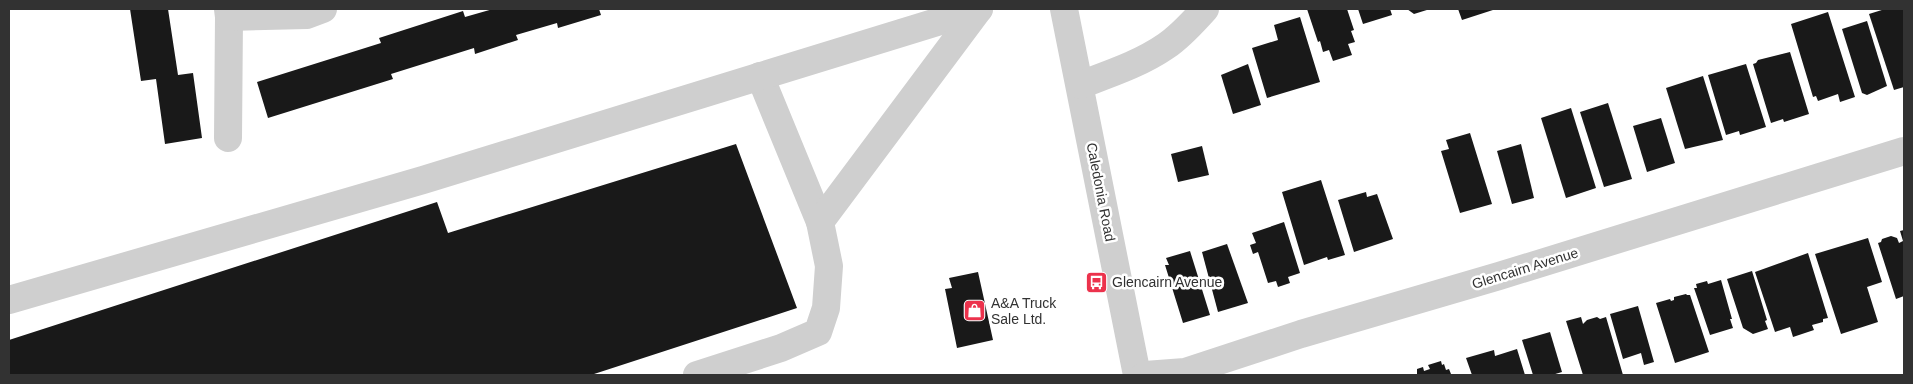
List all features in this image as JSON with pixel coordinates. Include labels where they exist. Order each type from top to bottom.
[{"type":"street","points":[[228,138],[229,13],[307,14],[323,9]]},
{"type":"street","points":[[9,300],[424,180],[979,9],[820,222]]},
{"type":"street","name":"Caledonia Road","points":[[1064,9],[1138,375]]},
{"type":"street","points":[[1080,85],[1137,62],[1166,46],[1188,28],[1205,9]]},
{"type":"street","points":[[697,375],[781,348],[818,332],[826,308],[829,266],[820,222],[760,76]]},
{"type":"street","name":"Glencairn Avenue","points":[[1145,375],[1185,372],[1301,334],[1499,276],[1904,150]]},
{"type":"building","points":[[130,9],[168,9],[178,75],[193,73],[202,138],[165,144],[156,79],[141,81]]},
{"type":"building","points":[[493,9],[599,9],[601,15],[558,28],[557,23],[516,35],[518,40],[475,54],[474,48],[391,74],[393,79],[268,118],[257,82],[381,43],[379,38],[463,11],[465,17]]},
{"type":"building","points":[[1307,9],[1347,9],[1354,30],[1351,31],[1355,42],[1348,44],[1352,55],[1333,61],[1329,50],[1323,52]]},
{"type":"building","points":[[1358,9],[1390,9],[1392,15],[1363,24]]},
{"type":"building","points":[[1407,9],[1430,9],[1414,14]]},
{"type":"building","points":[[1458,9],[1496,9],[1462,20]]},
{"type":"building","points":[[1885,9],[1904,9],[1904,87],[1894,90],[1869,14]]},
{"type":"building","points":[[1828,12],[1855,97],[1840,102],[1838,94],[1818,101],[1816,96],[1813,97],[1791,24]]},
{"type":"building","points":[[1300,17],[1320,82],[1267,98],[1252,48],[1278,40],[1274,25]]},
{"type":"building","points":[[1867,21],[1887,86],[1867,95],[1862,93],[1842,29]]},
{"type":"building","points":[[1790,52],[1809,114],[1784,122],[1783,119],[1771,123],[1753,64],[1758,60]]},
{"type":"building","points":[[1248,64],[1261,105],[1233,114],[1221,75]]},
{"type":"building","points":[[1746,64],[1766,127],[1740,135],[1739,131],[1726,135],[1708,75]]},
{"type":"building","points":[[1703,76],[1723,140],[1685,149],[1666,88]]},
{"type":"building","points":[[1608,103],[1632,179],[1604,187],[1580,112]]},
{"type":"building","points":[[1571,108],[1596,188],[1566,198],[1541,118]]},
{"type":"building","points":[[1661,118],[1675,163],[1647,172],[1633,126]]},
{"type":"building","points":[[1470,133],[1492,204],[1460,213],[1441,151],[1449,149],[1446,140]]},
{"type":"building","points":[[736,144],[797,308],[591,375],[9,375],[9,340],[437,202],[448,233]]},
{"type":"building","points":[[1521,144],[1534,198],[1512,204],[1497,151]]},
{"type":"building","points":[[1202,146],[1209,175],[1178,182],[1171,154]]},
{"type":"building","points":[[1321,180],[1345,255],[1328,260],[1327,257],[1304,265],[1282,192]]},
{"type":"building","points":[[1366,192],[1367,197],[1377,194],[1393,239],[1354,252],[1338,200]]},
{"type":"building","points":[[1284,222],[1300,273],[1288,277],[1290,283],[1278,287],[1276,281],[1268,283],[1258,252],[1253,254],[1250,245],[1256,243],[1252,233]]},
{"type":"building","points":[[1904,230],[1904,296],[1896,299],[1878,243],[1882,239],[1891,236],[1897,238],[1899,243],[1903,241],[1900,231]]},
{"type":"building","points":[[1868,238],[1882,282],[1867,287],[1878,322],[1841,334],[1815,254]]},
{"type":"building","points":[[1227,244],[1248,303],[1218,312],[1202,252]]},
{"type":"building","points":[[1190,251],[1210,315],[1183,323],[1165,265],[1169,265],[1166,258]]},
{"type":"building","points":[[1808,253],[1828,318],[1823,319],[1823,322],[1812,325],[1814,330],[1793,337],[1790,327],[1775,332],[1755,272]]},
{"type":"building","points":[[1752,271],[1768,329],[1753,334],[1743,328],[1727,279]]},
{"type":"building","points":[[978,272],[993,340],[957,348],[945,289],[952,288],[949,278]]},
{"type":"building","points":[[1721,280],[1733,328],[1710,335],[1694,288],[1697,288],[1696,284],[1707,281],[1708,284]]},
{"type":"building","points":[[1690,295],[1709,352],[1675,363],[1656,303],[1670,299],[1671,301],[1674,300],[1674,297]]},
{"type":"building","points":[[1638,306],[1654,362],[1644,365],[1641,353],[1623,359],[1610,314]]},
{"type":"building","points":[[1581,317],[1583,324],[1587,320],[1606,317],[1623,375],[1583,375],[1566,321]]},
{"type":"building","points":[[1550,332],[1562,372],[1552,375],[1533,375],[1522,340]]},
{"type":"building","points":[[1517,349],[1525,375],[1472,375],[1466,358],[1494,350],[1495,356]]},
{"type":"building","points":[[1441,361],[1442,365],[1444,364],[1446,370],[1449,369],[1451,374],[1417,375],[1417,369],[1423,367],[1424,371],[1430,369],[1428,365]]},
{"type":"place","name":"Glencairn Avenue","points":[[1096,282]]},
{"type":"place","name":"A&A Truck Sale Ltd.","points":[[975,311]]}]
